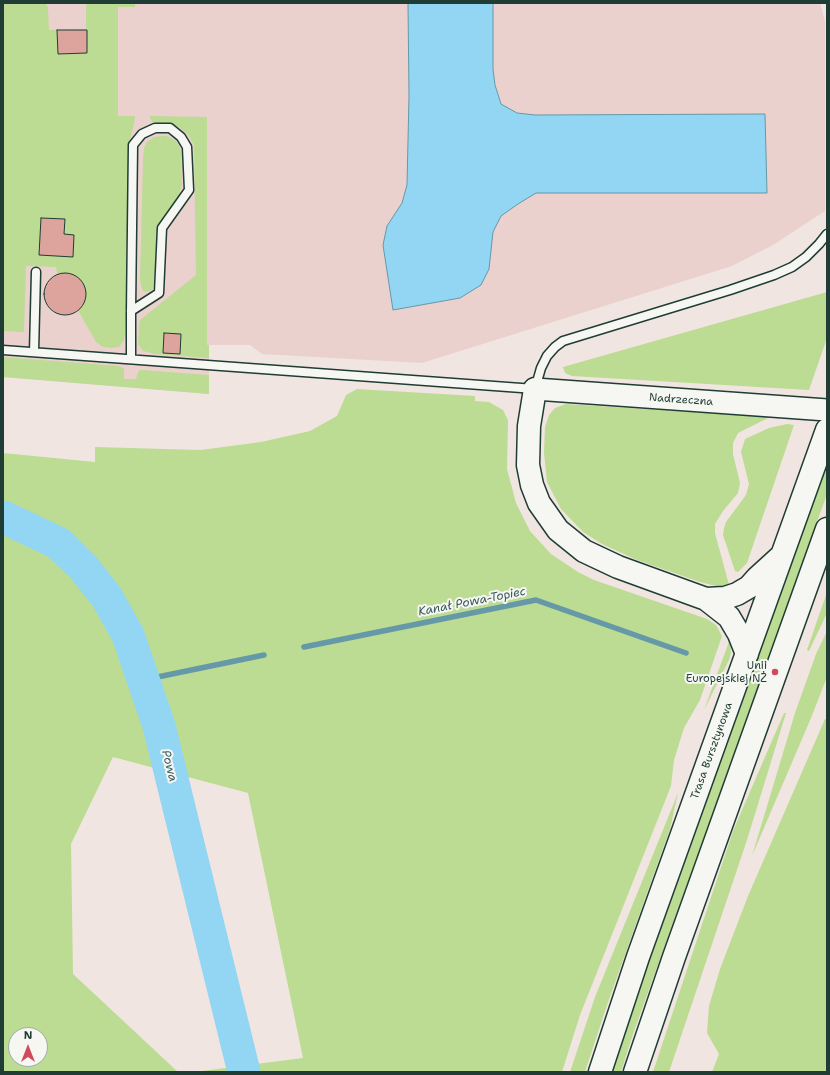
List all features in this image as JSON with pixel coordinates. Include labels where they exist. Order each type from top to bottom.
[{"type":"main road","points":[[535,389],[530,426],[528,465],[532,485],[539,503],[558,530],[584,551],[618,567],[706,599],[729,617],[739,634],[747,654]]},
{"type":"main road","name":"Trasa Bursztynowa","points":[[600,1072],[638,957],[827,430]]},
{"type":"main road","points":[[635,1072],[674,957],[827,529]]},
{"type":"main road","points":[[706,599],[725,598],[737,594],[749,587],[781,556]]},
{"type":"street","name":"Nadrzeczna","points":[[535,389],[827,410]]},
{"type":"lane","points":[[131,311],[159,293],[162,228],[189,190],[187,147],[181,137],[170,128],[155,128],[142,134],[133,145],[131,311],[131,359]]},
{"type":"lane","points":[[3,350],[535,389],[541,368],[547,356],[563,341],[774,275],[792,267],[806,257],[827,234]]},
{"type":"lane","points":[[34,352],[36,272]]},
{"type":"shaded area","points":[[3,3],[820,3],[825,21],[825,211],[773,245],[732,266],[422,363],[262,354],[250,345],[209,345],[209,394],[3,377]]},
{"type":"green space","points":[[3,3],[46,3],[48,8],[49,30],[86,29],[87,3],[135,3],[135,7],[118,7],[118,116],[135,116],[129,143],[125,334],[124,340],[119,347],[103,347],[96,342],[57,273],[56,267],[26,266],[24,332],[3,331]]},
{"type":"green space","points":[[149,116],[207,117],[207,345],[209,345],[209,358],[155,354],[143,351],[138,344],[140,320],[196,275],[194,145],[188,135],[179,127],[168,123],[153,123]]},
{"type":"green space","points":[[162,136],[175,140],[179,145],[181,152],[182,185],[178,197],[157,228],[154,284],[152,290],[146,292],[142,289],[140,280],[144,148],[147,142],[154,137]]},
{"type":"green space","points":[[827,292],[827,338],[809,390],[572,376],[565,373],[563,367]]},
{"type":"green space","points":[[3,357],[119,366],[124,369],[124,379],[136,379],[140,370],[209,375],[209,394],[3,377]]},
{"type":"green space","points":[[357,389],[475,396],[475,401],[489,402],[503,410],[508,420],[507,469],[516,503],[530,531],[551,554],[578,572],[594,580],[707,619],[716,625],[722,636],[700,700],[684,728],[674,760],[671,786],[580,1015],[562,1072],[194,1072],[303,1058],[248,793],[113,757],[71,844],[73,974],[178,1072],[3,1072],[3,453],[95,462],[95,447],[201,450],[261,442],[310,431],[337,416],[346,395]]},
{"type":"green space","points":[[566,404],[770,417],[738,433],[733,443],[733,454],[740,483],[738,493],[723,511],[715,524],[715,533],[729,585],[724,587],[700,582],[637,560],[602,544],[583,532],[561,509],[547,482],[544,453],[545,427],[549,415],[555,408]]},
{"type":"green space","points":[[787,424],[794,425],[747,563],[738,572],[735,571],[723,535],[726,522],[746,495],[749,484],[741,452],[745,439],[769,428]]},
{"type":"green space","points":[[827,465],[827,494],[633,1034],[621,1072],[611,1072],[642,981]]},
{"type":"green space","points":[[827,592],[827,613],[809,651],[807,650]]},
{"type":"green space","points":[[827,631],[827,677],[752,856],[795,713],[816,654]]},
{"type":"green space","points":[[730,639],[731,653],[729,660],[704,710]]},
{"type":"green space","points":[[784,713],[786,713],[747,840],[669,1072],[653,1072],[733,831]]},
{"type":"green space","points":[[825,719],[827,719],[827,1072],[712,1072],[719,1054],[707,1033],[709,1006],[720,969],[748,896]]},
{"type":"green space","points":[[678,793],[670,829],[607,1005],[585,1072],[570,1072],[595,997]]},
{"type":"water","points":[[408,3],[493,3],[493,69],[495,85],[501,104],[517,113],[535,115],[765,114],[767,193],[536,193],[501,216],[493,232],[489,269],[481,285],[460,298],[393,310],[383,245],[387,226],[402,203],[407,185],[409,96]]},
{"type":"building","points":[[57,30],[87,30],[87,53],[58,54]]},
{"type":"building","points":[[41,218],[65,219],[64,234],[74,235],[73,257],[39,255]]},
{"type":"building","points":[[61,273],[69,273],[77,276],[83,282],[86,294],[83,306],[77,312],[69,315],[61,315],[53,312],[47,306],[44,298],[44,290],[47,282],[53,276]]},
{"type":"building","points":[[164,333],[181,334],[180,354],[163,353]]},
{"type":"waterway","name":"Powa","points":[[3,517],[58,543],[83,567],[106,596],[128,635],[159,726],[244,1072]]},
{"type":"waterway","name":"Kanał Powa-Topiec","points":[[304,647],[536,600],[686,653]]},
{"type":"waterway","name":"Kanał Powa-Topiec","points":[[143,680],[264,655]]},
{"type":"place","name":"Unii Europejskiej NŻ","points":[[775,672]]}]
